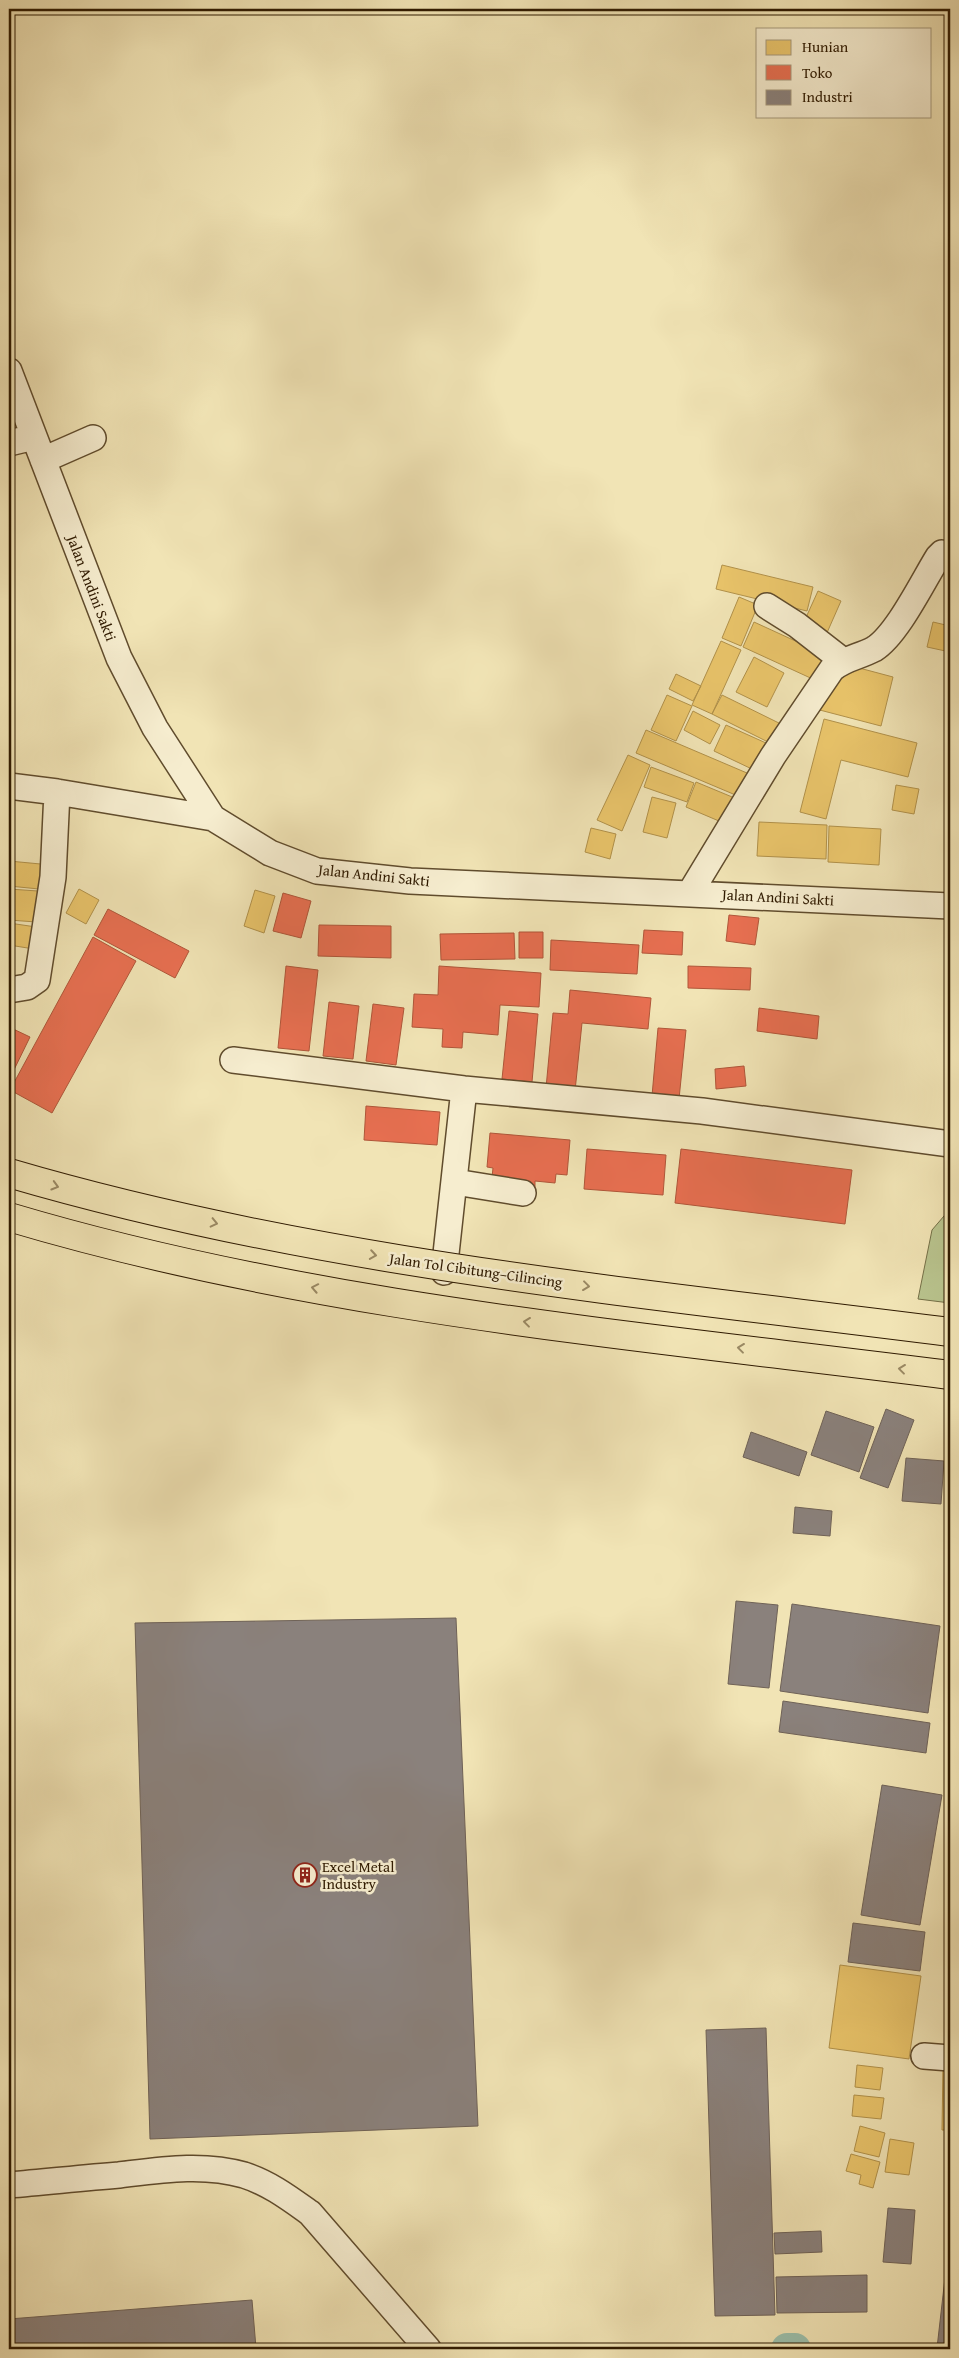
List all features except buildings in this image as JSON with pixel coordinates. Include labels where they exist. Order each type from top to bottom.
[{"type":"highway","name":"Jalan Tol Cibitung–Cilincing","points":[[9,1173],[85,1194],[352,1252],[522,1278],[950,1332]]},
{"type":"highway","points":[[9,1218],[74,1236],[345,1294],[516,1320],[950,1375]]},
{"type":"street","name":"Jalan Andini Sakti","points":[[9,371],[119,658],[155,728],[213,818],[270,853],[317,871],[410,881],[696,883],[950,906]]},
{"type":"street","points":[[9,443],[39,448],[93,438]]},
{"type":"street","points":[[696,883],[773,756],[832,669],[842,660],[873,649],[887,638],[938,557],[942,553],[950,554]]},
{"type":"street","points":[[767,606],[797,624],[842,660]]},
{"type":"street","points":[[9,786],[57,792],[213,818]]},
{"type":"street","points":[[9,990],[27,987],[37,980],[53,877],[57,792]]},
{"type":"street","points":[[233,1060],[464,1089],[702,1111],[950,1144]]},
{"type":"street","points":[[444,1272],[464,1089]]},
{"type":"street","points":[[455,1182],[523,1193]]},
{"type":"street","points":[[924,2056],[950,2058]]},
{"type":"street","points":[[9,2185],[179,2169],[212,2169],[243,2175],[263,2182],[286,2195],[310,2213],[428,2349]]},
{"type":"green space","points":[[950,1209],[950,1303],[918,1299],[932,1230]]},
{"type":"waterway","points":[[787,2349],[795,2349]]},
{"type":"place","name":"Excel Metal Industry","points":[[305,1875]]}]
